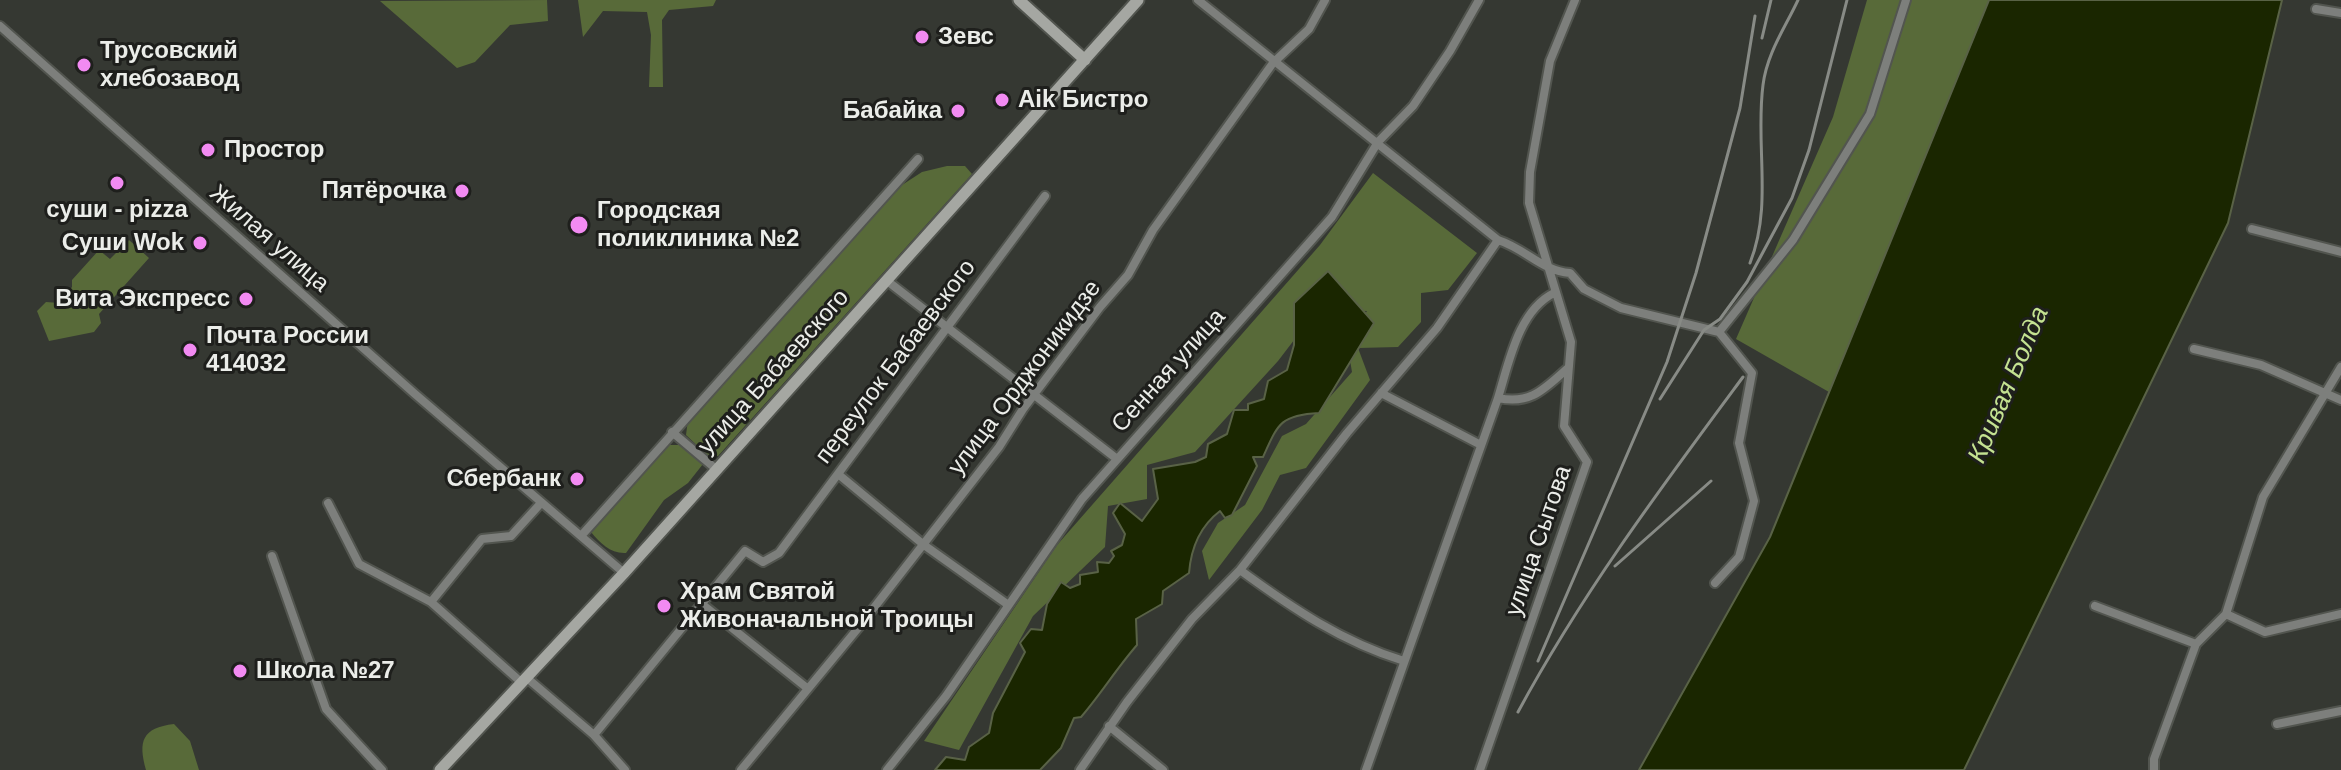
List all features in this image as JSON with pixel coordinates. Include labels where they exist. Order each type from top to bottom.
[{"type":"main road","points":[[1019,0],[1085,60]]},
{"type":"main road","name":"улица Бабаевского","points":[[440,770],[624,573],[1138,0]]},
{"type":"street","points":[[1198,0],[1498,240],[1521,248],[1548,268],[1570,273],[1584,289],[1621,308],[1719,332],[1752,373],[1739,443],[1754,501],[1739,557],[1715,583]]},
{"type":"street","name":"улица Орджоникидзе","points":[[741,770],[924,545],[999,447],[1035,393],[1128,275],[1153,230],[1273,63],[1309,29],[1325,0]]},
{"type":"street","name":"Сенная улица","points":[[887,770],[946,696],[1082,499],[1332,217],[1378,142],[1413,106],[1479,0]]},
{"type":"street","name":"улица Сытова","points":[[1480,770],[1587,462],[1564,426],[1571,342],[1529,203],[1530,172],[1550,61],[1575,0]]},
{"type":"street","points":[[1719,332],[1793,240],[1870,114],[1906,0]]},
{"type":"street","points":[[2316,9],[2341,13]]},
{"type":"street","name":"Жилая улица","points":[[0,26],[624,573]]},
{"type":"street","points":[[581,536],[918,159]]},
{"type":"street","name":"переулок Бабаевского","points":[[702,604],[745,551],[763,562],[779,553],[1045,196]]},
{"type":"street","points":[[2252,229],[2341,252]]},
{"type":"street","points":[[1080,770],[1109,726],[1192,619],[1240,570],[1437,328],[1498,240]]},
{"type":"street","points":[[886,280],[1117,459]]},
{"type":"street","points":[[1366,770],[1444,557],[1479,444],[1521,329],[1545,298],[1554,293]]},
{"type":"street","points":[[2194,349],[2261,365],[2341,400]]},
{"type":"street","points":[[2154,770],[2154,759],[2196,644],[2226,614],[2263,497],[2341,367]]},
{"type":"street","points":[[1498,398],[1516,402],[1533,398],[1568,368]]},
{"type":"street","points":[[1381,393],[1479,444]]},
{"type":"street","points":[[672,432],[716,469]]},
{"type":"street","points":[[838,474],[924,545],[1007,604]]},
{"type":"street","points":[[328,503],[359,564],[431,602],[594,735],[625,770]]},
{"type":"street","points":[[431,602],[482,539],[511,536],[541,503]]},
{"type":"street","points":[[272,556],[326,709],[382,770]]},
{"type":"street","points":[[1240,570],[1306,618],[1371,651],[1404,661]]},
{"type":"street","points":[[594,735],[702,604],[807,688]]},
{"type":"street","points":[[2095,606],[2196,644]]},
{"type":"street","points":[[2226,614],[2265,632],[2341,614]]},
{"type":"street","points":[[2277,724],[2341,711]]},
{"type":"street","points":[[1109,726],[1163,770]]},
{"type":"shaded area","points":[[547,0],[548,21],[510,25],[475,62],[457,68],[380,1]]},
{"type":"shaded area","points":[[578,0],[716,0],[713,6],[669,10],[662,20],[663,87],[649,87],[651,35],[647,12],[603,11],[583,37]]},
{"type":"shaded area","points":[[1867,0],[1989,0],[1829,392],[1736,339],[1833,117]]},
{"type":"shaded area","points":[[947,166],[965,166],[972,174],[718,456],[708,456],[686,435],[688,420],[902,185],[922,172]]},
{"type":"shaded area","points":[[1373,173],[1477,253],[1448,290],[1421,293],[1421,322],[1398,347],[1358,348],[1370,380],[1306,468],[1280,475],[1262,510],[1209,580],[1202,551],[1218,523],[1245,505],[1282,436],[1306,424],[1352,372],[1347,342],[1367,311],[1317,310],[1278,361],[1195,452],[1147,465],[1147,499],[1108,506],[1105,547],[1033,616],[959,750],[924,741],[1057,545],[1320,245]]},
{"type":"shaded area","points":[[129,240],[149,258],[99,314],[101,323],[94,332],[49,341],[37,311],[46,302],[59,303],[72,287],[72,280],[99,250],[110,259]]},
{"type":"shaded area","points":[[668,445],[679,445],[703,464],[688,483],[664,500],[626,553],[611,550],[591,532]]},
{"type":"shaded area","points":[[174,724],[190,741],[199,770],[146,770],[142,751],[145,738],[155,729]]},
{"type":"water","name":"Кривая Болда","points":[[1989,0],[2282,0],[2228,223],[1964,770],[1639,770],[1770,537]]},
{"type":"water","points":[[1328,271],[1374,323],[1319,413],[1296,416],[1282,423],[1263,457],[1253,457],[1257,466],[1232,515],[1225,518],[1220,511],[1213,517],[1197,539],[1189,573],[1163,591],[1162,604],[1136,619],[1137,645],[1081,717],[1074,718],[1061,748],[1040,770],[935,770],[946,757],[965,760],[969,747],[989,733],[993,713],[1025,652],[1020,643],[1031,629],[1042,630],[1047,604],[1061,582],[1070,588],[1080,584],[1080,575],[1098,572],[1097,562],[1109,563],[1114,556],[1111,551],[1122,545],[1125,534],[1113,513],[1120,503],[1142,521],[1158,499],[1153,469],[1195,462],[1206,457],[1208,444],[1227,434],[1234,410],[1248,410],[1248,404],[1264,399],[1268,381],[1287,370],[1294,345],[1294,303]]},
{"type":"railway","points":[[1762,38],[1771,0]]},
{"type":"railway","points":[[1750,263],[1761,219],[1761,107],[1765,73],[1772,51],[1798,0]]},
{"type":"railway","points":[[1660,399],[1704,330],[1720,319],[1747,282],[1792,198],[1809,150],[1847,0]]},
{"type":"railway","points":[[1538,661],[1667,362],[1696,273],[1740,108],[1755,16]]},
{"type":"railway","points":[[1518,712],[1596,582],[1743,377]]},
{"type":"railway","points":[[1615,566],[1711,481]]},
{"type":"place","name":"Зевс","points":[[922,37]]},
{"type":"place","name":"Трусовский хлебозавод","points":[[84,65]]},
{"type":"place","name":"Aik Бистро","points":[[1002,100]]},
{"type":"place","name":"Бабайка","points":[[958,111]]},
{"type":"place","name":"Простор","points":[[208,150]]},
{"type":"place","name":"суши - pizza","points":[[117,183]]},
{"type":"place","name":"Пятёрочка","points":[[462,191]]},
{"type":"place","name":"Городская поликлиника №2","points":[[579,225]]},
{"type":"place","name":"Суши Wok","points":[[200,243]]},
{"type":"place","name":"Вита Экспресс","points":[[246,299]]},
{"type":"place","name":"Почта России 414032","points":[[190,350]]},
{"type":"place","name":"Сбербанк","points":[[577,479]]},
{"type":"place","name":"Храм Святой Живоначальной Троицы","points":[[664,606]]},
{"type":"place","name":"Школа №27","points":[[240,671]]}]
